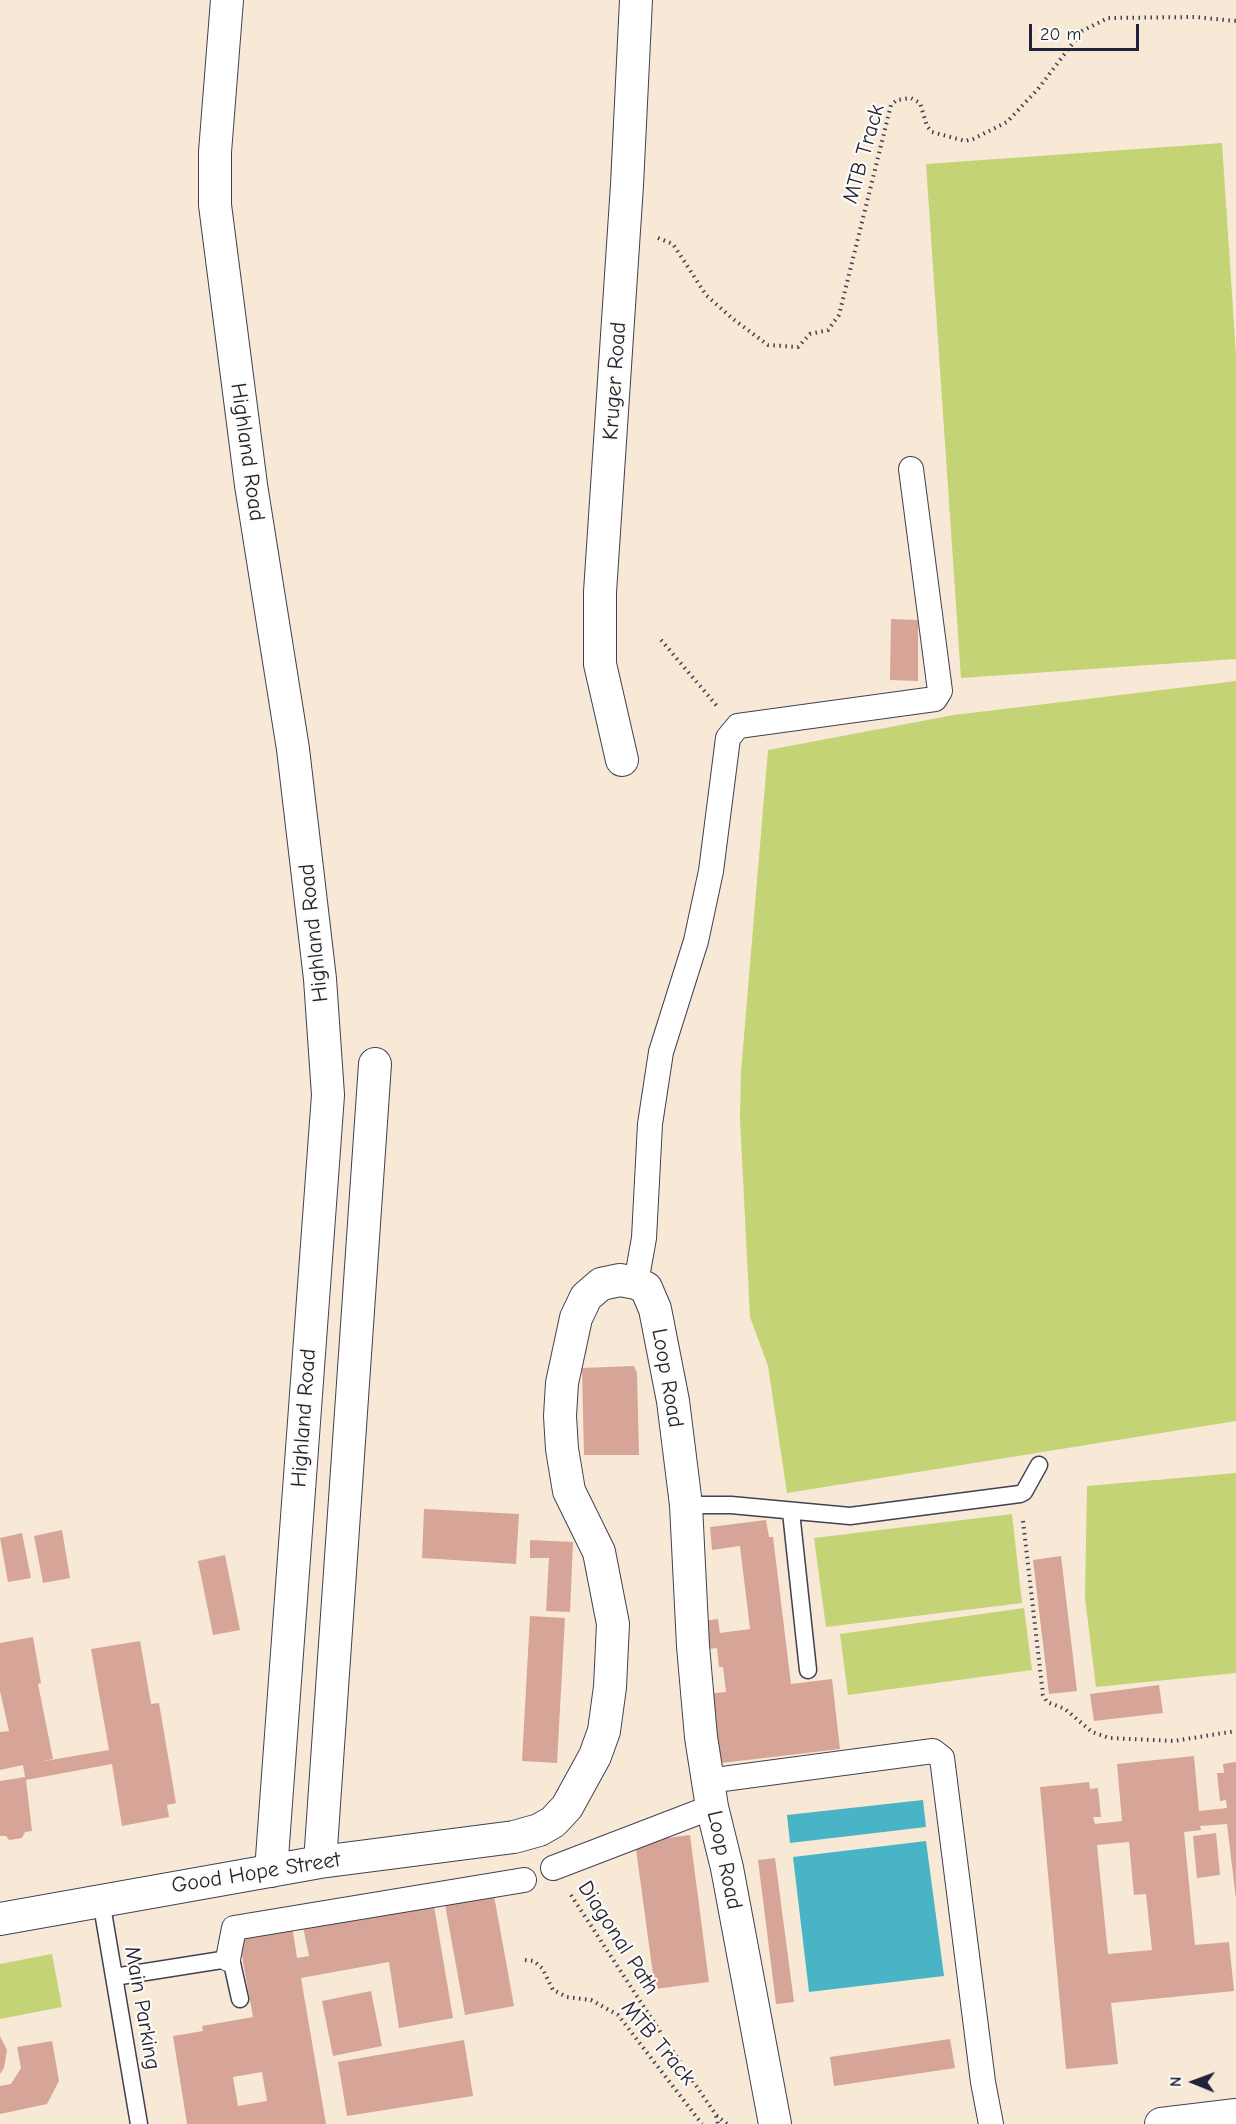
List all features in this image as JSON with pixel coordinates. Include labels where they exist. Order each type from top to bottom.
[{"type":"street","name":"Highland Road","points":[[227,0],[215,152],[215,205],[251,485],[293,750],[320,979],[328,1095],[271,1871]]},
{"type":"street","name":"Kruger Road","points":[[622,760],[603,684],[599,645],[600,592],[624,233],[636,0]]},
{"type":"street","points":[[636,1282],[644,1238],[650,1124],[661,1052],[696,941],[711,871],[728,738],[738,726],[894,702],[934,699],[940,691],[911,469]]},
{"type":"street","name":"Highland Road","points":[[320,1862],[375,1064]]},
{"type":"street","name":"Good Hope Street","points":[[0,1919],[320,1862],[514,1837],[539,1830],[553,1822],[567,1807],[595,1756],[604,1731],[610,1687],[613,1624],[599,1552],[569,1491],[561,1449],[562,1383],[576,1318],[586,1297],[601,1284],[620,1280],[636,1282]]},
{"type":"street","name":"Loop Road","points":[[636,1282],[646,1288],[655,1309],[673,1401],[686,1505],[693,1646],[710,1794],[727,1868],[775,2124]]},
{"type":"street","points":[[553,1868],[710,1794],[933,1751],[942,1758],[983,2082],[991,2124]]},
{"type":"street","points":[[228,1959],[234,1928],[524,1880]]},
{"type":"street","points":[[1161,2124],[1236,2115]]},
{"type":"lane","points":[[686,1505],[731,1505],[850,1516],[1020,1494],[1024,1492],[1039,1465]]},
{"type":"lane","points":[[791,1512],[808,1670]]},
{"type":"lane","name":"Main Parking","points":[[101,1900],[140,2124]]},
{"type":"lane","points":[[114,1977],[228,1959],[232,1963],[240,1999]]},
{"type":"path","name":"MTB Track","points":[[624,233],[651,235],[673,244],[706,296],[733,319],[768,345],[798,347],[810,334],[828,330],[839,315],[891,105],[897,100],[911,98],[920,103],[927,126],[932,132],[965,141],[1007,122],[1038,89],[1082,31],[1108,18],[1195,17],[1236,21]]},
{"type":"path","points":[[661,639],[718,707],[728,738]]},
{"type":"path","points":[[1020,1494],[1043,1689],[1047,1702],[1065,1709],[1092,1732],[1109,1738],[1174,1741],[1236,1731]]},
{"type":"path","name":"Diagonal Path","points":[[553,1868],[716,2115]]},
{"type":"path","name":"MTB Track","points":[[525,1960],[534,1961],[542,1968],[553,1990],[567,1997],[591,2000],[618,2015],[702,2124]]},
{"type":"path","points":[[716,2115],[718,2124]]},
{"type":"path","points":[[716,2115],[728,2124]]},
{"type":"green space","points":[[1222,143],[1236,355],[1236,659],[961,678],[926,164]]},
{"type":"green space","points":[[1236,681],[1236,1421],[787,1493],[768,1366],[750,1317],[740,1119],[741,1072],[768,750],[954,715]]},
{"type":"green space","points":[[1236,1473],[1236,1673],[1096,1687],[1085,1598],[1087,1486]]},
{"type":"green space","points":[[1012,1514],[1022,1603],[826,1627],[814,1538]]},
{"type":"green space","points":[[1024,1608],[1032,1670],[848,1695],[840,1634]]},
{"type":"green space","points":[[52,1954],[62,2007],[0,2019],[0,1964]]},
{"type":"water","points":[[923,1800],[926,1827],[790,1843],[787,1815]]},
{"type":"water","points":[[926,1841],[944,1976],[809,1992],[793,1857]]},
{"type":"building","points":[[891,619],[918,620],[918,681],[890,680]]},
{"type":"building","points":[[634,1366],[637,1373],[639,1455],[584,1455],[582,1368]]},
{"type":"building","points":[[424,1509],[519,1514],[516,1564],[422,1558]]},
{"type":"building","points":[[766,1520],[769,1537],[773,1537],[791,1684],[832,1679],[840,1749],[713,1764],[705,1694],[726,1692],[723,1667],[719,1667],[717,1648],[700,1650],[697,1622],[718,1619],[720,1633],[750,1629],[740,1546],[712,1550],[710,1527]]},
{"type":"building","points":[[62,1530],[70,1578],[43,1583],[34,1536]]},
{"type":"building","points":[[22,1533],[31,1578],[8,1582],[0,1538]]},
{"type":"building","points":[[530,1540],[573,1542],[570,1612],[546,1611],[549,1558],[530,1558]]},
{"type":"building","points":[[225,1555],[240,1630],[213,1635],[198,1561]]},
{"type":"building","points":[[1061,1556],[1077,1691],[1049,1694],[1033,1560]]},
{"type":"building","points":[[530,1616],[565,1618],[557,1763],[522,1761]]},
{"type":"building","points":[[33,1637],[41,1683],[38,1684],[53,1759],[39,1762],[109,1750],[91,1649],[140,1641],[151,1704],[159,1703],[176,1803],[167,1805],[169,1817],[122,1826],[112,1764],[26,1780],[32,1831],[25,1832],[22,1838],[9,1840],[6,1836],[0,1836],[0,1781],[25,1777],[23,1765],[0,1770],[0,1732],[9,1731],[0,1691],[0,1643]]},
{"type":"building","points":[[1159,1685],[1163,1713],[1094,1721],[1090,1694]]},
{"type":"building","points":[[1194,1756],[1199,1811],[1227,1808],[1226,1800],[1220,1801],[1217,1773],[1224,1773],[1223,1764],[1236,1762],[1236,1899],[1227,1824],[1200,1826],[1201,1830],[1184,1832],[1195,1945],[1229,1942],[1234,1991],[1111,2003],[1118,2064],[1066,2069],[1040,1787],[1089,1782],[1090,1789],[1098,1788],[1101,1817],[1093,1817],[1095,1824],[1122,1821],[1117,1764]],"holes":[[[1129,1842],[1134,1895],[1146,1894],[1152,1950],[1108,1954],[1097,1845]]]},
{"type":"building","points":[[1216,1833],[1220,1875],[1197,1878],[1193,1836]]},
{"type":"building","points":[[690,1835],[709,1982],[655,1989],[635,1842]]},
{"type":"building","points":[[775,1858],[794,2002],[776,2004],[758,1860]]},
{"type":"building","points":[[493,1890],[514,2006],[465,2015],[444,1899]]},
{"type":"building","points":[[433,1900],[453,2018],[399,2028],[389,1962],[301,1978],[326,2124],[187,2124],[173,2036],[203,2031],[202,2026],[253,2017],[238,1934],[292,1925],[297,1958],[309,1956],[302,1922]],"holes":[[[262,2072],[267,2101],[238,2106],[233,2077]]]},
{"type":"building","points":[[371,1991],[382,2046],[333,2056],[322,2001]]},
{"type":"building","points":[[0,2036],[7,2050],[4,2068],[0,2074]]},
{"type":"building","points":[[950,2039],[955,2068],[834,2086],[830,2057]]},
{"type":"building","points":[[464,2040],[473,2096],[347,2116],[338,2062]]},
{"type":"building","points":[[52,2041],[59,2081],[47,2104],[0,2114],[0,2086],[11,2084],[21,2068],[17,2047]]}]
